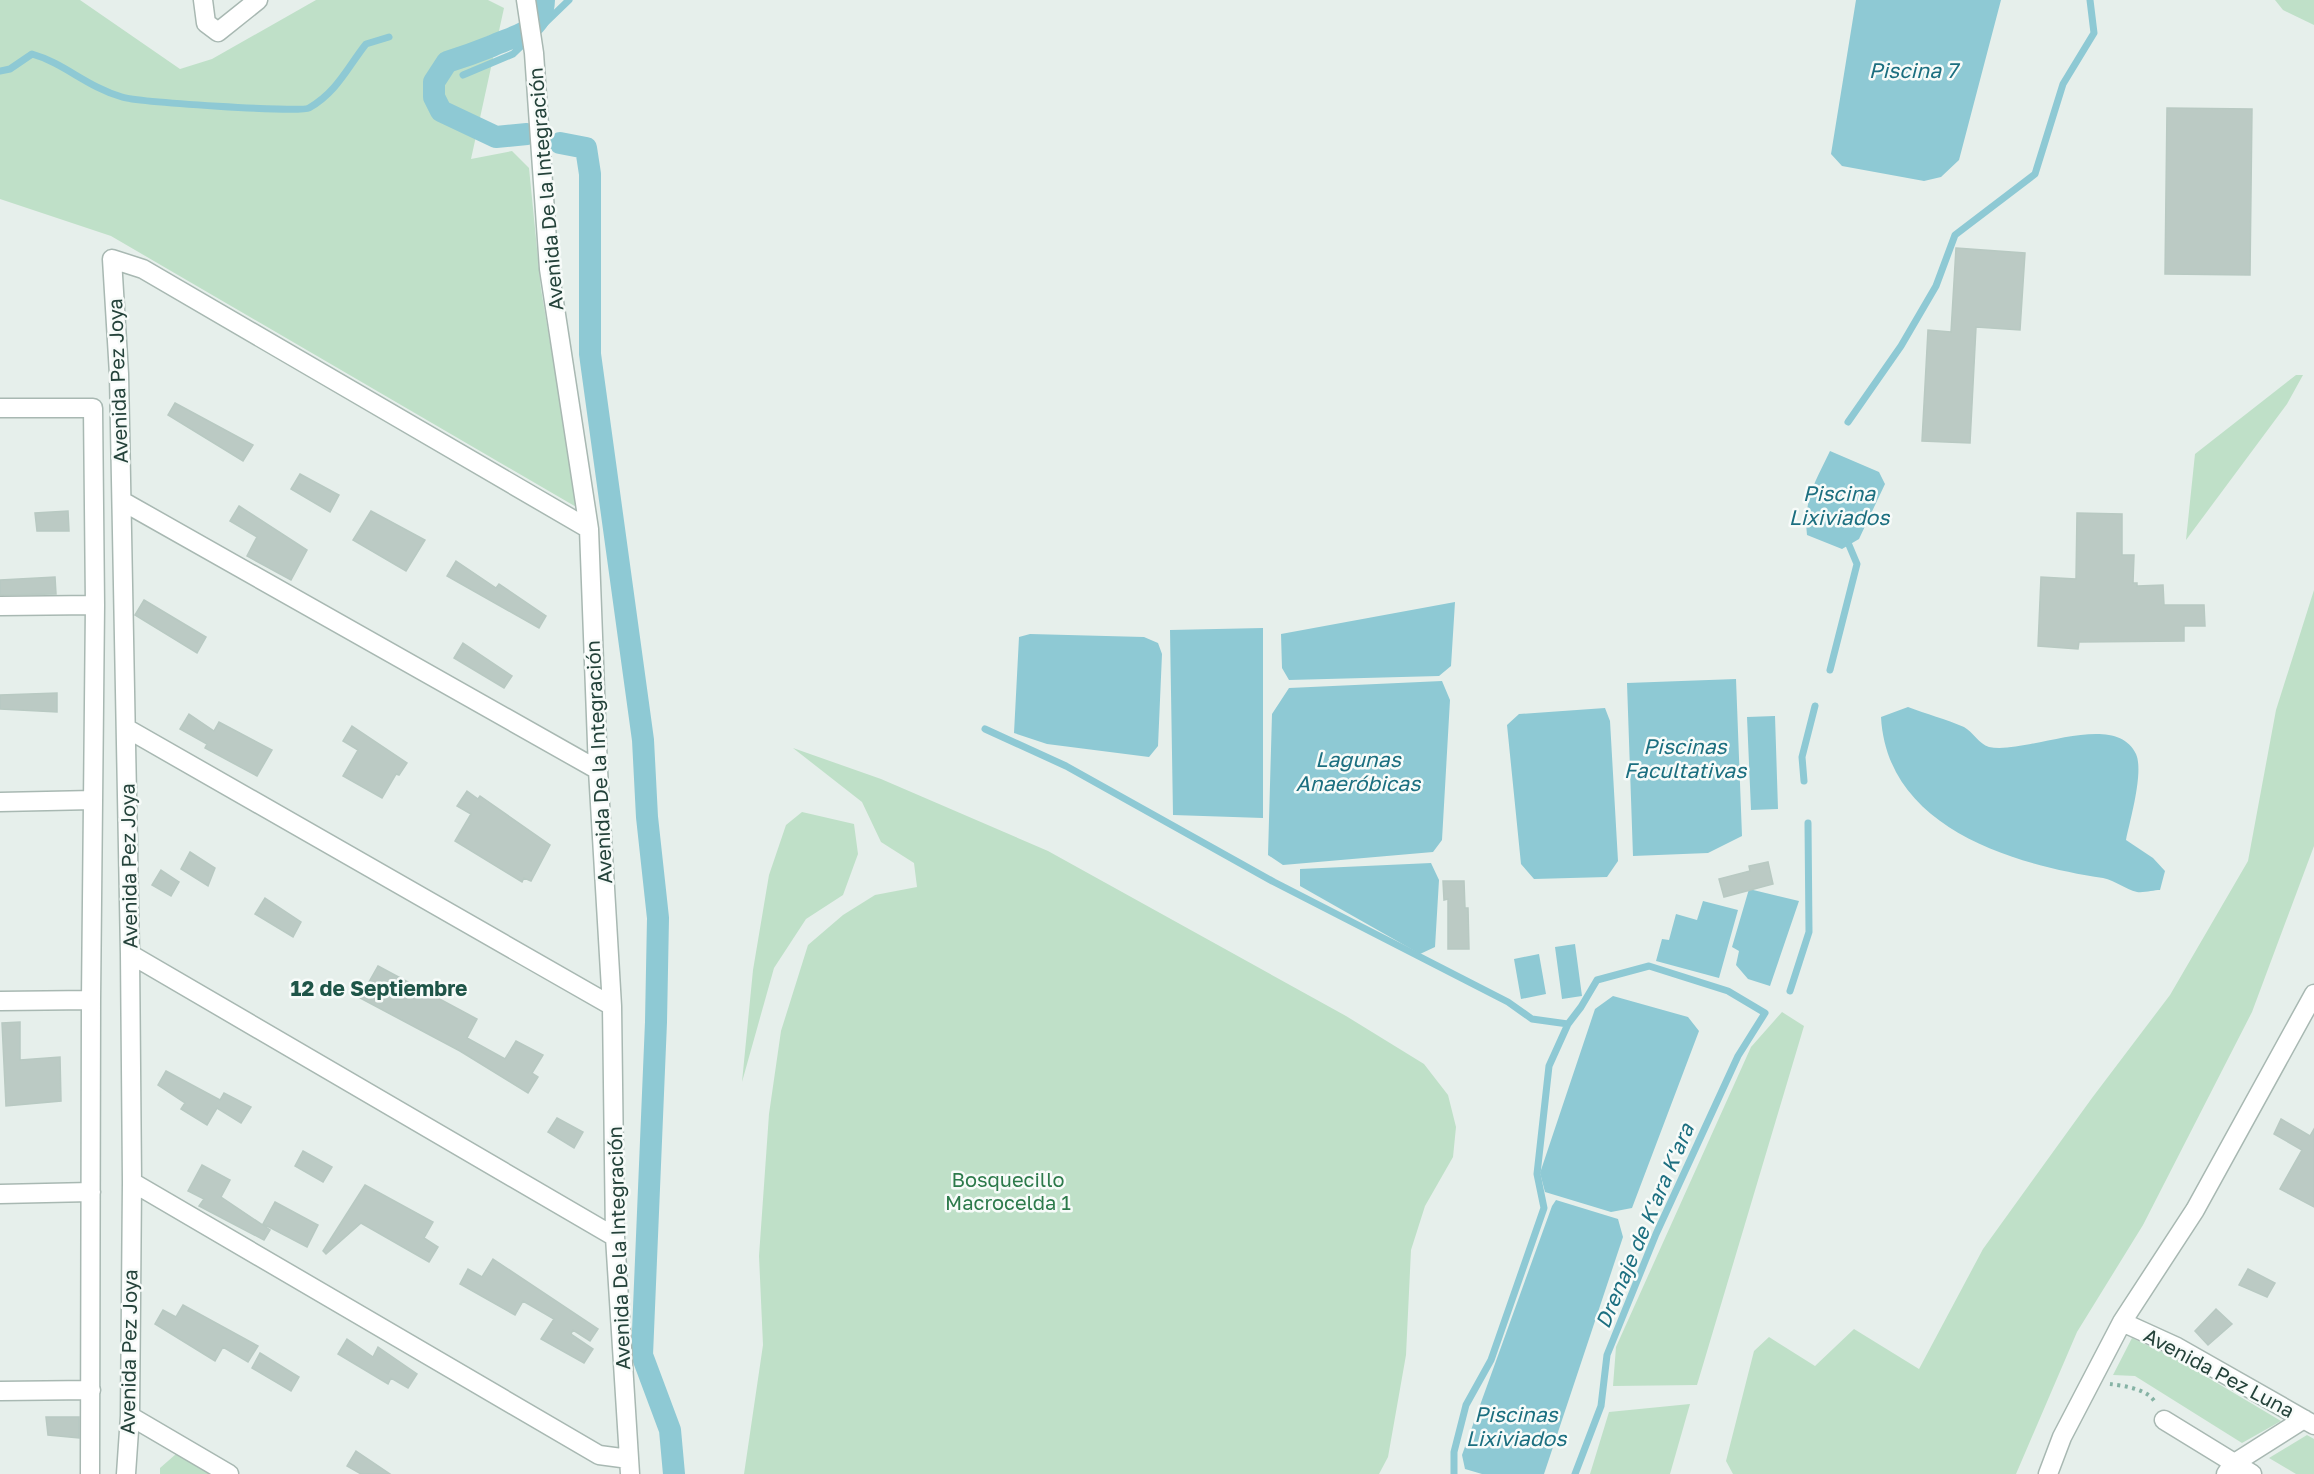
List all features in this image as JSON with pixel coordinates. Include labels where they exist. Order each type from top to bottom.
[{"type":"street","points":[[203,0],[206,23],[218,32],[258,0]]},
{"type":"street","name":"Avenida De la Integración","points":[[526,5],[534,53],[549,269],[589,529],[598,770],[612,1006],[615,1237],[630,1466]]},
{"type":"street","name":"Avenida Pez Joya","points":[[126,1474],[130,1416],[132,1182],[130,954],[119,374],[112,259],[142,269],[589,529]]},
{"type":"street","name":"Avenida Pez Joya","points":[[0,408],[93,408],[95,605],[90,1474]]},
{"type":"street","points":[[122,501],[598,770]]},
{"type":"street","points":[[0,606],[95,605]]},
{"type":"street","points":[[126,728],[612,1006]]},
{"type":"street","points":[[0,802],[93,800]]},
{"type":"street","points":[[130,954],[615,1237]]},
{"type":"street","points":[[2048,1474],[2062,1437],[2122,1322],[2194,1210],[2314,994]]},
{"type":"street","points":[[0,1000],[91,1000]]},
{"type":"street","points":[[132,1182],[599,1455],[630,1466]]},
{"type":"street","points":[[0,1194],[91,1192]]},
{"type":"street","name":"Avenida Pez Luna","points":[[2122,1322],[2177,1347],[2309,1422]]},
{"type":"street","points":[[0,1391],[91,1390]]},
{"type":"street","points":[[130,1416],[229,1474]]},
{"type":"street","points":[[2164,1420],[2230,1469],[2252,1474]]},
{"type":"street","points":[[2230,1469],[2309,1422]]},
{"type":"path","points":[[2086,1391],[2110,1384],[2129,1387],[2153,1399],[2164,1420]]},
{"type":"green space","points":[[0,0],[80,0],[180,69],[212,59],[316,0],[488,0],[504,8],[471,159],[512,151],[529,168],[541,289],[578,508],[111,236],[0,199]]},
{"type":"green space","points":[[2275,0],[2314,0],[2314,25],[2283,10]]},
{"type":"green space","points":[[2296,375],[2303,375],[2287,404],[2186,540],[2195,454]]},
{"type":"green space","points":[[2314,590],[2314,846],[2252,1012],[2143,1225],[2077,1332],[2016,1474],[1733,1474],[1726,1461],[1754,1351],[1769,1337],[1815,1366],[1854,1329],[1919,1369],[1983,1249],[2170,995],[2248,861],[2276,710]]},
{"type":"green space","name":"Bosquecillo Macrocelda 1","points":[[793,748],[881,779],[1048,851],[1346,1016],[1424,1064],[1448,1095],[1456,1127],[1453,1157],[1425,1206],[1411,1250],[1406,1355],[1388,1457],[1379,1474],[744,1474],[763,1345],[759,1256],[769,1114],[781,1031],[808,945],[843,915],[875,895],[917,887],[914,863],[881,842],[862,802]]},
{"type":"green space","points":[[802,812],[854,824],[858,854],[843,895],[806,919],[774,968],[742,1082],[753,970],[769,875],[786,825]]},
{"type":"green space","points":[[1782,1012],[1804,1026],[1697,1385],[1613,1386],[1616,1347],[1751,1047]]},
{"type":"green space","points":[[2132,1338],[2175,1358],[2281,1421],[2242,1443],[2135,1376],[2113,1375]]},
{"type":"green space","points":[[1690,1404],[1670,1474],[1590,1474],[1609,1412]]},
{"type":"green space","points":[[2307,1435],[2314,1439],[2314,1474],[2296,1474],[2269,1458]]},
{"type":"green space","points":[[176,1454],[198,1454],[230,1474],[160,1474],[160,1468]]},
{"type":"water","name":"Piscina 7","points":[[1856,0],[2001,0],[1959,160],[1941,177],[1924,181],[1842,166],[1831,154]]},
{"type":"water","name":"Piscina Lixiviados","points":[[1830,451],[1879,472],[1885,484],[1859,539],[1842,549],[1807,535],[1809,502],[1815,482]]},
{"type":"water","points":[[1455,602],[1451,666],[1439,676],[1289,680],[1282,668],[1281,634]]},
{"type":"water","name":"Lagunas Anaeróbicas","points":[[1263,628],[1263,818],[1173,815],[1170,630]]},
{"type":"water","points":[[1030,634],[1144,637],[1158,643],[1162,654],[1158,746],[1149,757],[1047,744],[1014,733],[1019,637]]},
{"type":"water","name":"Piscinas Facultativas","points":[[1736,679],[1742,836],[1708,853],[1633,856],[1627,683]]},
{"type":"water","name":"Lagunas Anaeróbicas","points":[[1442,681],[1450,700],[1442,840],[1433,852],[1283,865],[1268,855],[1272,714],[1289,688]]},
{"type":"water","points":[[1908,707],[1964,727],[1989,747],[2005,748],[2090,734],[2109,735],[2125,741],[2136,754],[2138,762],[2136,796],[2126,840],[2153,858],[2165,871],[2160,890],[2137,892],[2103,878],[2031,863],[1994,850],[1960,834],[1930,813],[1905,787],[1889,755],[1881,717]]},
{"type":"water","points":[[1605,708],[1610,721],[1618,861],[1607,877],[1534,879],[1521,864],[1507,725],[1519,714]]},
{"type":"water","name":"Piscinas Facultativas","points":[[1775,716],[1778,809],[1751,810],[1747,717]]},
{"type":"water","points":[[1431,863],[1439,880],[1435,947],[1420,954],[1300,886],[1300,869]]},
{"type":"water","points":[[1749,889],[1799,901],[1770,986],[1748,979],[1736,965],[1739,951],[1732,947]]},
{"type":"water","points":[[1703,901],[1738,910],[1719,978],[1656,961],[1662,939],[1669,940],[1676,914],[1697,920]]},
{"type":"water","points":[[1575,944],[1582,996],[1562,999],[1555,947]]},
{"type":"water","points":[[1539,954],[1546,994],[1521,999],[1514,959]]},
{"type":"water","points":[[1613,996],[1688,1017],[1699,1031],[1632,1208],[1611,1212],[1545,1192],[1540,1173],[1595,1009]]},
{"type":"water","name":"Piscinas Lixiviados","points":[[1556,1200],[1618,1219],[1623,1237],[1544,1474],[1482,1474],[1465,1469],[1462,1455]]},
{"type":"building","points":[[2167,108],[2252,109],[2250,275],[2165,274]]},
{"type":"building","points":[[1956,248],[2025,253],[2020,330],[1976,327],[1970,443],[1922,441],[1928,330],[1951,332]]},
{"type":"building","points":[[175,403],[253,445],[243,461],[168,415]]},
{"type":"building","points":[[300,474],[339,495],[330,512],[291,489]]},
{"type":"building","points":[[239,506],[307,550],[291,580],[247,556],[257,537],[230,521]]},
{"type":"building","points":[[68,511],[69,531],[37,531],[35,513]]},
{"type":"building","points":[[371,511],[425,540],[406,571],[353,540]]},
{"type":"building","points":[[2077,513],[2122,514],[2122,555],[2134,555],[2133,583],[2137,583],[2137,586],[2163,585],[2164,605],[2204,605],[2205,626],[2184,626],[2184,641],[2079,642],[2078,649],[2038,646],[2041,577],[2076,579]]},
{"type":"building","points":[[456,561],[496,588],[499,584],[546,616],[539,628],[447,576]]},
{"type":"building","points":[[55,577],[56,594],[0,595],[0,580]]},
{"type":"building","points":[[144,600],[206,637],[197,653],[135,615]]},
{"type":"building","points":[[463,643],[512,676],[504,688],[454,658]]},
{"type":"building","points":[[57,693],[57,712],[0,709],[0,695]]},
{"type":"building","points":[[189,714],[214,731],[219,722],[272,750],[257,776],[205,748],[207,744],[180,729]]},
{"type":"building","points":[[352,726],[407,763],[399,775],[396,774],[382,798],[343,776],[358,750],[343,741]]},
{"type":"building","points":[[467,791],[478,799],[480,796],[550,845],[531,881],[524,878],[522,882],[455,841],[471,814],[457,806]]},
{"type":"building","points":[[190,852],[215,868],[208,886],[181,869]]},
{"type":"building","points":[[1768,862],[1773,884],[1724,897],[1719,879],[1750,871],[1749,866]]},
{"type":"building","points":[[161,870],[179,882],[171,896],[152,885]]},
{"type":"building","points":[[1443,881],[1464,881],[1465,908],[1468,908],[1469,949],[1448,949],[1448,899],[1444,900]]},
{"type":"building","points":[[265,898],[301,922],[293,937],[255,914]]},
{"type":"building","points":[[378,966],[477,1019],[467,1038],[505,1059],[516,1041],[543,1055],[532,1073],[538,1077],[528,1093],[460,1051],[360,998]]},
{"type":"building","points":[[20,1022],[20,1060],[60,1057],[61,1101],[6,1106],[2,1023]]},
{"type":"building","points":[[166,1071],[220,1100],[224,1093],[251,1107],[241,1123],[217,1108],[207,1125],[181,1109],[185,1103],[158,1085]]},
{"type":"building","points":[[557,1118],[583,1132],[574,1148],[548,1132]]},
{"type":"building","points":[[2281,1119],[2310,1136],[2314,1129],[2314,1207],[2280,1189],[2302,1150],[2274,1134]]},
{"type":"building","points":[[303,1151],[332,1167],[323,1182],[295,1166]]},
{"type":"building","points":[[202,1165],[230,1180],[221,1197],[270,1230],[264,1240],[199,1206],[204,1199],[188,1191]]},
{"type":"building","points":[[365,1185],[433,1222],[424,1238],[438,1247],[429,1262],[361,1223],[326,1254],[323,1251]]},
{"type":"building","points":[[275,1202],[318,1225],[307,1247],[263,1224]]},
{"type":"building","points":[[493,1259],[598,1329],[590,1341],[573,1330],[571,1334],[593,1349],[584,1363],[541,1339],[554,1319],[523,1301],[515,1315],[460,1284],[468,1269],[482,1277]]},
{"type":"building","points":[[2248,1269],[2275,1283],[2267,1297],[2239,1285]]},
{"type":"building","points":[[183,1305],[258,1346],[248,1362],[223,1347],[215,1361],[155,1324],[163,1310],[176,1317]]},
{"type":"building","points":[[2216,1309],[2232,1324],[2208,1345],[2195,1331]]},
{"type":"building","points":[[347,1339],[373,1357],[378,1347],[417,1374],[408,1388],[391,1378],[388,1384],[338,1354]]},
{"type":"building","points":[[260,1353],[299,1377],[291,1391],[252,1368]]},
{"type":"building","points":[[46,1417],[79,1417],[79,1438],[48,1435]]},
{"type":"building","points":[[356,1451],[390,1474],[361,1474],[347,1466]]},
{"type":"waterway","points":[[527,134],[496,137],[441,111],[434,97],[434,82],[447,62],[527,31],[539,19],[544,0]]},
{"type":"waterway","points":[[463,75],[513,54],[569,0]]},
{"type":"waterway","name":"Drenaje de K'ara K'ara","points":[[1848,422],[1901,346],[1936,286],[1955,235],[2035,174],[2063,84],[2094,33],[2090,0]]},
{"type":"waterway","points":[[0,71],[10,69],[32,54],[55,63],[109,93],[122,97],[156,102],[299,109],[309,108],[327,95],[366,44],[389,37]]},
{"type":"waterway","points":[[560,143],[586,148],[590,174],[590,354],[643,740],[647,817],[658,918],[656,1022],[642,1355],[670,1430],[674,1474]]},
{"type":"waterway","name":"Drenaje de K'ara K'ara","points":[[1830,670],[1857,564],[1849,545]]},
{"type":"waterway","name":"Drenaje de K'ara K'ara","points":[[1804,781],[1802,757],[1815,706]]},
{"type":"waterway","points":[[985,729],[1066,766],[1274,882],[1508,1002],[1532,1019],[1568,1024],[1597,980],[1649,966],[1728,991],[1765,1013],[1738,1056],[1656,1234],[1607,1355],[1601,1406],[1575,1474]]},
{"type":"waterway","name":"Drenaje de K'ara K'ara","points":[[1790,991],[1809,932],[1808,823]]},
{"type":"waterway","points":[[1454,1474],[1454,1452],[1466,1405],[1491,1360],[1544,1208],[1537,1174],[1549,1066],[1568,1024]]},
{"type":"district","name":"12 de Septiembre","points":[[379,989]]}]
